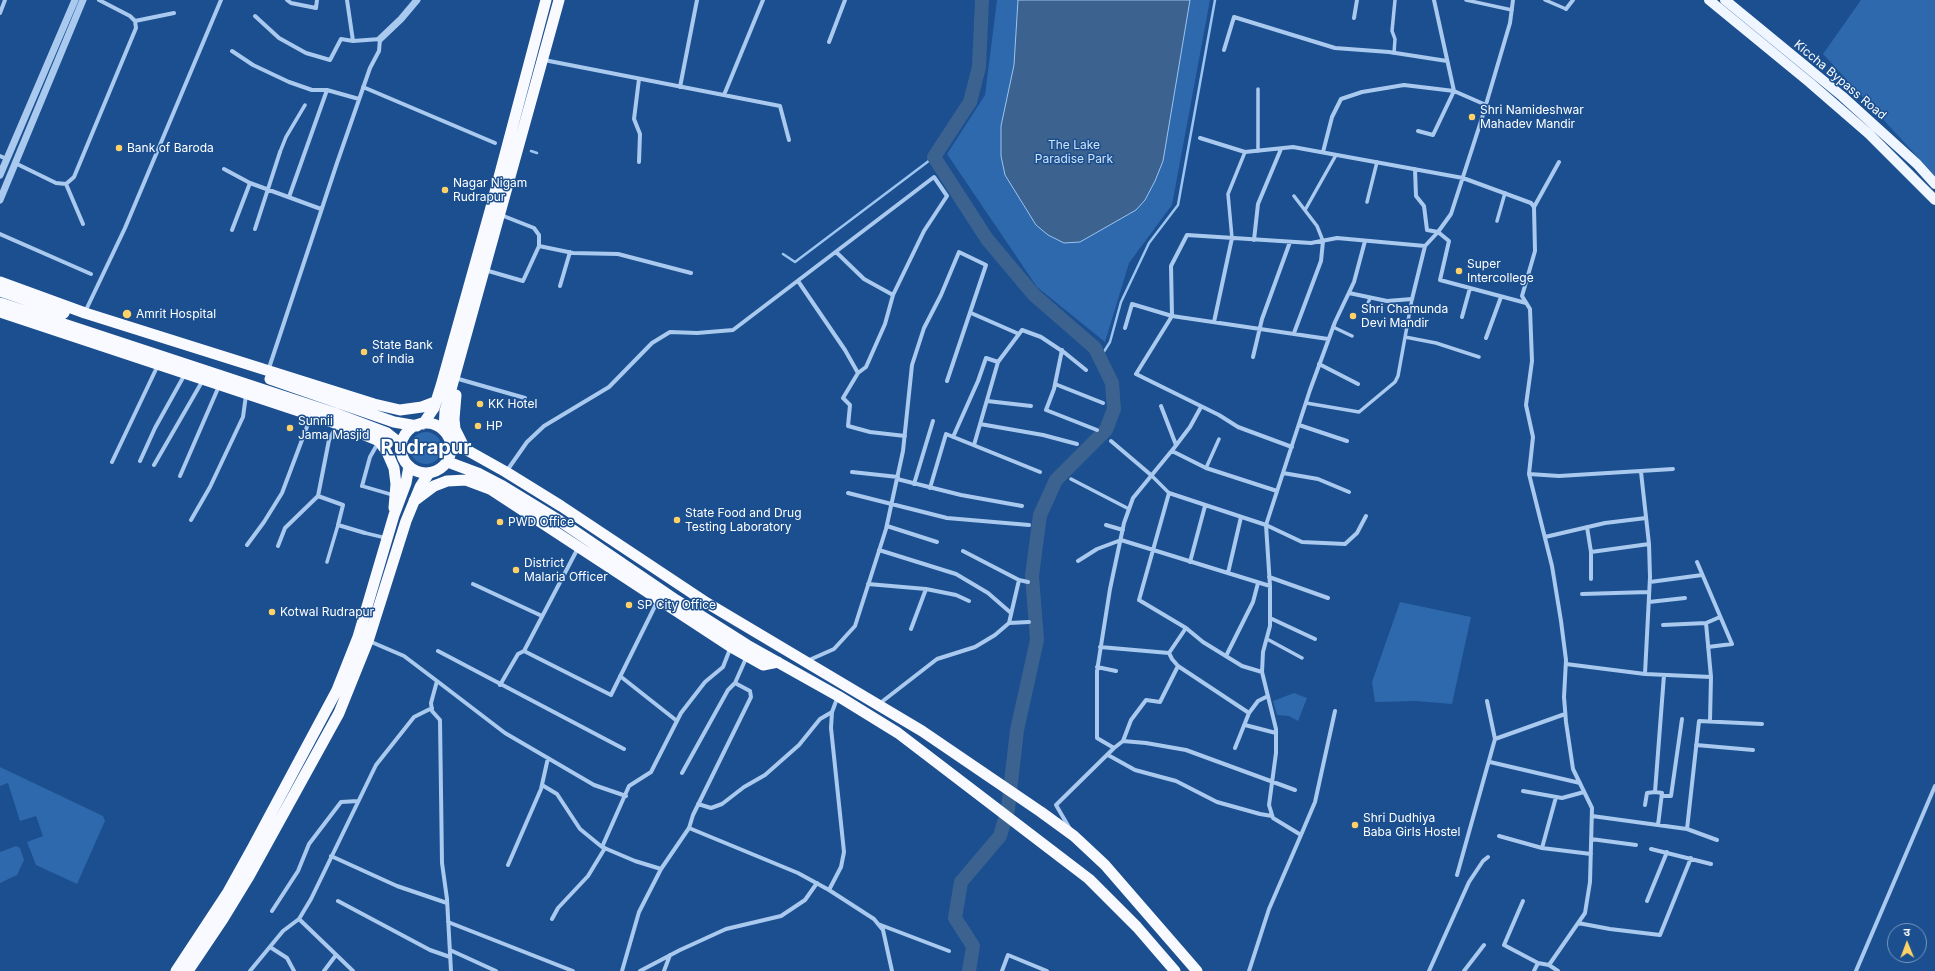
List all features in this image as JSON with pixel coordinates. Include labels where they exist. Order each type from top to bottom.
[{"type":"highway","points":[[444,431],[446,411],[455,378],[463,326],[490,211],[546,0]]},
{"type":"highway","points":[[354,402],[394,422],[420,425],[437,426],[444,431],[451,443],[451,454],[448,462],[442,468],[429,473],[418,472],[409,466],[402,455],[402,445],[408,432],[420,425],[435,402],[485,270],[544,60],[559,0]]},
{"type":"highway","points":[[539,27],[551,31]]},
{"type":"highway","points":[[490,211],[501,215]]},
{"type":"highway","points":[[0,282],[84,316]]},
{"type":"highway","points":[[0,291],[84,316],[354,402],[400,410],[422,407],[435,402]]},
{"type":"highway","points":[[0,303],[160,361],[185,374],[219,386],[311,416],[339,420],[379,440],[387,452],[394,468],[396,484],[394,514]]},
{"type":"highway","points":[[0,312],[160,361],[339,420],[387,433],[402,445]]},
{"type":"highway","points":[[455,378],[457,389],[454,429],[465,449]]},
{"type":"highway","points":[[451,443],[465,449],[506,472],[561,506],[707,603],[922,732],[1041,812],[1074,836],[1105,865],[1197,971]]},
{"type":"highway","points":[[448,462],[480,474],[501,485],[584,537],[661,596]]},
{"type":"highway","points":[[188,971],[197,950],[228,892],[284,802],[304,765],[337,690],[358,637],[394,514],[406,484],[409,466]]},
{"type":"highway","points":[[304,765],[339,713],[368,641],[414,502],[420,487],[429,473]]},
{"type":"highway","points":[[414,502],[434,486],[447,481],[466,480],[490,489],[578,548],[661,596],[749,652],[778,662],[838,696],[898,733],[1089,879],[1138,927],[1175,971]]},
{"type":"highway","points":[[358,637],[368,641]]},
{"type":"highway","points":[[838,696],[844,685]]},
{"type":"highway","points":[[176,971],[197,950]]},
{"type":"highway","points":[[193,971],[197,950]]},
{"type":"main road","name":"Kiccha Bypass Road","points":[[1725,0],[1842,96],[1918,164],[1935,184]]},
{"type":"main road","points":[[1713,1],[1869,134],[1935,200]]},
{"type":"street","points":[[0,12],[5,0]]},
{"type":"street","points":[[0,175],[3,158],[75,0]]},
{"type":"street","points":[[0,200],[83,0]]},
{"type":"street","points":[[3,158],[56,183],[66,184],[74,177],[136,28],[135,21],[130,16],[99,0]]},
{"type":"street","points":[[84,316],[125,228],[221,0]]},
{"type":"street","points":[[287,0],[291,3],[316,8],[317,0]]},
{"type":"street","points":[[347,0],[353,41]]},
{"type":"street","points":[[255,16],[280,38],[306,53],[330,60],[341,39],[353,41],[380,39],[401,19],[417,0]]},
{"type":"street","points":[[680,86],[697,0]]},
{"type":"street","points":[[724,95],[763,0]]},
{"type":"street","points":[[829,42],[845,0]]},
{"type":"street","points":[[1354,18],[1357,0]]},
{"type":"street","points":[[1394,53],[1395,39],[1392,31],[1395,0]]},
{"type":"street","points":[[1418,131],[1433,135],[1454,91],[1434,0]]},
{"type":"street","points":[[1466,0],[1512,10]]},
{"type":"street","points":[[1306,402],[1359,412],[1395,382],[1398,376],[1412,299],[1425,246],[1438,232],[1451,214],[1486,105],[1510,23],[1513,0]]},
{"type":"street","points":[[1545,0],[1566,9],[1573,0]]},
{"type":"street","points":[[135,21],[174,13]]},
{"type":"street","points":[[1224,50],[1234,17],[1335,48],[1394,53],[1447,61]]},
{"type":"street","points":[[267,375],[359,98],[370,68],[379,51],[380,39]]},
{"type":"street","points":[[232,51],[253,65],[289,82],[312,90],[327,90],[359,98]]},
{"type":"street","points":[[544,60],[780,106],[789,140]]},
{"type":"street","points":[[639,79],[634,119],[640,134],[639,162]]},
{"type":"street","points":[[1323,152],[1332,117],[1341,99],[1362,92],[1404,85],[1454,91],[1486,105]]},
{"type":"street","points":[[363,87],[495,143]]},
{"type":"street","points":[[289,197],[327,90]]},
{"type":"street","points":[[1258,90],[1258,151]]},
{"type":"street","points":[[255,229],[286,137],[305,105]]},
{"type":"street","points":[[1200,138],[1245,152],[1293,147],[1463,178],[1531,202],[1534,207],[1535,252],[1522,296],[1530,309],[1532,361],[1526,405],[1533,437],[1529,474],[1552,566],[1561,621],[1566,664],[1565,714],[1573,769],[1592,808],[1590,882],[1585,913],[1548,965]]},
{"type":"street","points":[[1254,240],[1258,204],[1281,148]]},
{"type":"street","points":[[1214,322],[1232,238],[1228,194],[1245,152]]},
{"type":"street","points":[[1305,210],[1336,155]]},
{"type":"street","points":[[1367,202],[1377,162]]},
{"type":"street","points":[[1534,207],[1560,162]]},
{"type":"street","points":[[224,169],[250,183],[321,209]]},
{"type":"street","points":[[1415,169],[1416,196],[1424,206],[1427,230],[1438,232],[1449,241],[1440,280],[1526,303]]},
{"type":"street","points":[[506,472],[527,442],[544,426],[609,388],[652,343],[670,332],[697,333],[733,330],[934,177],[947,196],[924,231],[893,295],[885,324],[866,366],[858,373],[842,398],[850,405],[848,426],[870,432],[905,436]]},
{"type":"street","points":[[232,230],[250,183]]},
{"type":"street","points":[[66,184],[84,224]]},
{"type":"street","points":[[1497,221],[1505,193]]},
{"type":"street","points":[[1294,196],[1317,226],[1323,241],[1321,261],[1294,333]]},
{"type":"street","points":[[485,270],[522,281],[539,246],[539,235],[534,228],[501,215]]},
{"type":"street","points":[[0,234],[91,274]]},
{"type":"street","points":[[1292,447],[1238,427],[1220,415],[1136,374],[1172,316],[1171,266],[1187,236],[1311,243],[1337,238],[1425,246]]},
{"type":"street","points":[[1272,816],[1269,805],[1276,734],[1262,672],[1263,652],[1267,639],[1270,618],[1270,586],[1266,525],[1328,339],[1354,282],[1365,241]]},
{"type":"street","points":[[1253,356],[1259,330],[1290,242]]},
{"type":"street","points":[[539,246],[570,252],[618,254],[691,273]]},
{"type":"street","points":[[560,286],[570,252]]},
{"type":"street","points":[[836,252],[864,279],[893,295]]},
{"type":"street","points":[[805,662],[834,649],[855,626],[887,526],[892,504],[905,436],[912,365],[924,328],[941,295],[959,252],[986,265],[977,288],[971,312],[947,381]]},
{"type":"street","points":[[798,281],[845,350],[858,373]]},
{"type":"street","points":[[1462,317],[1470,288]]},
{"type":"street","points":[[1349,293],[1387,301],[1412,299]]},
{"type":"street","points":[[1486,338],[1501,297]]},
{"type":"street","points":[[1367,306],[1370,298]]},
{"type":"street","points":[[1125,328],[1132,304],[1172,316],[1328,339]]},
{"type":"street","points":[[971,312],[1019,334]]},
{"type":"street","points":[[1333,327],[1352,336]]},
{"type":"street","points":[[974,445],[998,362],[1022,330],[1041,337],[1062,350],[1086,370]]},
{"type":"street","points":[[1405,337],[1436,343],[1479,357]]},
{"type":"street","points":[[1062,350],[1055,384],[1046,410],[1097,430]]},
{"type":"street","points":[[953,437],[978,381],[986,358],[998,362]]},
{"type":"street","points":[[112,462],[160,361]]},
{"type":"street","points":[[1319,364],[1358,384]]},
{"type":"street","points":[[140,462],[154,428],[185,374]]},
{"type":"street","points":[[455,378],[525,398]]},
{"type":"street","points":[[154,465],[203,380]]},
{"type":"street","points":[[1055,384],[1103,403]]},
{"type":"street","points":[[180,476],[219,386]]},
{"type":"street","points":[[191,520],[210,487],[243,417],[246,394]]},
{"type":"street","points":[[987,401],[1031,406]]},
{"type":"street","points":[[1161,406],[1176,445]]},
{"type":"street","points":[[1114,748],[1097,738],[1097,667],[1110,589],[1123,530],[1133,498],[1172,451],[1201,407]]},
{"type":"street","points":[[248,545],[282,493],[311,416]]},
{"type":"street","points":[[278,546],[285,528],[318,496],[329,440],[339,420]]},
{"type":"street","points":[[914,484],[934,421]]},
{"type":"street","points":[[980,424],[1042,435],[1077,444]]},
{"type":"street","points":[[1299,425],[1347,441]]},
{"type":"street","points":[[930,488],[946,434],[1040,472]]},
{"type":"street","points":[[1206,468],[1219,438]]},
{"type":"street","points":[[379,440],[370,458],[362,486],[394,496]]},
{"type":"street","points":[[1111,441],[1151,475],[1169,493],[1266,525],[1302,542],[1346,544],[1357,533],[1366,516]]},
{"type":"street","points":[[1172,451],[1206,468],[1277,491]]},
{"type":"street","points":[[1529,474],[1559,476],[1674,469]]},
{"type":"street","points":[[852,472],[897,478],[930,488],[1022,506]]},
{"type":"street","points":[[1641,472],[1649,544],[1650,582],[1645,674]]},
{"type":"street","points":[[1283,473],[1318,480],[1349,492]]},
{"type":"street","points":[[1071,479],[1129,510]]},
{"type":"street","points":[[848,493],[947,518],[1029,524]]},
{"type":"street","points":[[1169,493],[1139,600],[1186,628],[1203,642],[1242,666],[1262,672]]},
{"type":"street","points":[[318,496],[343,505],[327,562]]},
{"type":"street","points":[[1190,562],[1205,506]]},
{"type":"street","points":[[1228,573],[1241,517]]},
{"type":"street","points":[[1545,537],[1605,523],[1646,518]]},
{"type":"street","points":[[338,525],[387,538]]},
{"type":"street","points":[[1106,525],[1123,530]]},
{"type":"street","points":[[887,526],[937,542]]},
{"type":"street","points":[[1587,528],[1591,552],[1591,579]]},
{"type":"street","points":[[500,685],[518,654],[524,651],[584,537]]},
{"type":"street","points":[[1078,561],[1098,549],[1121,540],[1270,586]]},
{"type":"street","points":[[1591,552],[1649,544]]},
{"type":"street","points":[[879,550],[956,574],[988,593],[1011,613]]},
{"type":"street","points":[[963,551],[1019,580],[1028,582]]},
{"type":"street","points":[[1697,562],[1732,644],[1708,647]]},
{"type":"street","points":[[1650,582],[1702,575]]},
{"type":"street","points":[[1269,576],[1328,598]]},
{"type":"street","points":[[878,705],[937,659],[975,646],[995,635],[1008,623],[1019,580]]},
{"type":"street","points":[[1226,656],[1253,602],[1258,583]]},
{"type":"street","points":[[473,584],[542,616]]},
{"type":"street","points":[[868,584],[926,589],[956,594],[969,601]]},
{"type":"street","points":[[911,629],[926,589]]},
{"type":"street","points":[[1582,594],[1649,592]]},
{"type":"street","points":[[524,651],[610,695],[661,596]]},
{"type":"street","points":[[1649,602],[1685,598]]},
{"type":"street","points":[[1270,618],[1315,639]]},
{"type":"street","points":[[1663,625],[1706,623],[1720,618]]},
{"type":"street","points":[[1008,623],[1029,622]]},
{"type":"street","points":[[1706,623],[1711,677],[1710,721]]},
{"type":"street","points":[[1169,653],[1186,628]]},
{"type":"street","points":[[1267,639],[1302,658]]},
{"type":"street","points":[[368,641],[404,656],[505,733],[594,785],[626,796]]},
{"type":"street","points":[[552,920],[558,908],[588,876],[604,847],[629,786],[651,772],[677,721],[704,682],[723,667],[733,642]]},
{"type":"street","points":[[1100,647],[1169,653]]},
{"type":"street","points":[[438,650],[500,685],[624,749]]},
{"type":"street","points":[[682,773],[728,690],[735,683],[749,652]]},
{"type":"street","points":[[1169,653],[1178,666],[1249,713]]},
{"type":"street","points":[[1566,664],[1645,674],[1711,677]]},
{"type":"street","points":[[1074,836],[1056,805],[1123,741],[1131,720],[1146,700],[1160,702],[1178,666]]},
{"type":"street","points":[[1097,667],[1116,671]]},
{"type":"street","points":[[1655,792],[1663,705],[1664,675]]},
{"type":"street","points":[[620,676],[677,721]]},
{"type":"street","points":[[437,681],[431,703],[432,708],[440,720],[442,863],[447,903],[451,971]]},
{"type":"street","points":[[622,971],[639,912],[661,869],[689,828],[698,804],[751,697],[750,691],[735,683]]},
{"type":"street","points":[[829,890],[841,867],[844,852],[831,728],[832,712],[838,696]]},
{"type":"street","points":[[1235,748],[1249,713],[1258,701],[1268,696]]},
{"type":"street","points":[[1457,875],[1490,762],[1495,739],[1488,701]]},
{"type":"street","points":[[250,971],[283,931],[299,919],[311,899],[376,765],[414,717],[432,708]]},
{"type":"street","points":[[1249,971],[1269,909],[1315,802],[1335,711]]},
{"type":"street","points":[[698,804],[712,808],[722,804],[744,787],[765,774],[798,746],[820,719],[832,712]]},
{"type":"street","points":[[1495,739],[1565,714]]},
{"type":"street","points":[[1662,796],[1671,796],[1682,719]]},
{"type":"street","points":[[1687,829],[1699,721],[1762,724]]},
{"type":"street","points":[[1244,725],[1276,734]]},
{"type":"street","points":[[1123,741],[1146,743],[1186,750],[1295,790]]},
{"type":"street","points":[[1696,745],[1753,750]]},
{"type":"street","points":[[1108,755],[1135,770],[1176,781],[1217,802],[1272,816],[1302,835]]},
{"type":"street","points":[[508,865],[542,785],[548,758]]},
{"type":"street","points":[[1490,762],[1580,783]]},
{"type":"street","points":[[542,785],[557,794],[580,828],[604,847],[635,861],[661,869]]},
{"type":"street","points":[[1856,971],[1935,786]]},
{"type":"street","points":[[1523,791],[1562,798],[1584,792]]},
{"type":"street","points":[[1645,805],[1648,793],[1662,793],[1658,825]]},
{"type":"street","points":[[1542,848],[1556,797]]},
{"type":"street","points":[[272,911],[298,871],[309,844],[341,802],[358,801]]},
{"type":"street","points":[[1592,816],[1687,829],[1717,840]]},
{"type":"street","points":[[689,828],[798,873],[829,890],[874,919],[883,930],[892,971]]},
{"type":"street","points":[[1499,836],[1542,848],[1591,854]]},
{"type":"street","points":[[1591,839],[1636,846]]},
{"type":"street","points":[[1651,849],[1711,864]]},
{"type":"street","points":[[1647,901],[1667,852]]},
{"type":"street","points":[[332,856],[397,886],[447,903]]},
{"type":"street","points":[[1429,971],[1468,882],[1488,857]]},
{"type":"street","points":[[1578,923],[1610,929],[1660,935],[1691,858]]},
{"type":"street","points":[[640,971],[670,955],[726,929],[781,916],[805,900],[818,884]]},
{"type":"street","points":[[338,901],[430,950],[450,956]]},
{"type":"street","points":[[1523,901],[1504,945],[1558,971]]},
{"type":"street","points":[[299,919],[353,971]]},
{"type":"street","points":[[448,922],[573,971]]},
{"type":"street","points":[[878,924],[949,952]]},
{"type":"street","points":[[1464,971],[1484,945]]},
{"type":"street","points":[[270,947],[288,958],[294,971]]},
{"type":"street","points":[[450,950],[496,971]]},
{"type":"street","points":[[324,971],[336,955]]},
{"type":"street","points":[[664,971],[670,955]]},
{"type":"street","points":[[1002,971],[1008,955],[1048,971]]},
{"type":"street","points":[[1534,971],[1538,962]]},
{"type":"green space","name":"The Lake Paradise Park","points":[[997,0],[1210,0],[1172,205],[1129,263],[1105,342],[1037,287],[947,154],[985,95]]},
{"type":"green space","points":[[1861,0],[1935,0],[1935,176],[1823,54]]},
{"type":"green space","points":[[423,432],[429,432],[438,436],[442,448],[438,460],[429,464],[423,464],[414,460],[410,451],[410,445],[414,436]]},
{"type":"green space","points":[[1400,602],[1471,617],[1452,704],[1416,701],[1375,702],[1372,682]]},
{"type":"green space","points":[[1294,693],[1307,698],[1298,721],[1289,716],[1277,715],[1273,701]]},
{"type":"green space","points":[[0,767],[103,816],[105,821],[77,884],[36,865],[27,842],[43,836],[36,816],[20,821],[8,783],[0,786]]},
{"type":"green space","points":[[16,846],[20,848],[24,860],[17,875],[0,883],[0,852]]},
{"type":"shaded area","name":"The Lake Paradise Park","points":[[1018,0],[1190,0],[1163,161],[1155,181],[1145,200],[1136,210],[1080,242],[1064,243],[1048,235],[1036,225],[1005,175],[1001,156],[1001,126],[1014,65]]},
{"type":"waterway","points":[[969,971],[973,946],[955,918],[961,882],[1000,836],[1008,809],[1017,730],[1037,640],[1032,576],[1040,515],[1056,480],[1106,430],[1114,409],[1112,383],[1095,348],[1034,295],[987,239],[934,157],[970,102],[979,67],[982,0]]},
{"type":"waterway","points":[[1100,358],[1110,342],[1121,302],[1149,243],[1178,205],[1215,0]]},
{"type":"waterway","points":[[531,151],[537,153]]},
{"type":"waterway","points":[[783,254],[795,262],[934,157]]},
{"type":"place","name":"Shri Namideshwar Mahadev Mandir","points":[[1472,117]]},
{"type":"place","name":"Bank of Baroda","points":[[119,148]]},
{"type":"place","name":"Nagar Nigam Rudrapur","points":[[445,190]]},
{"type":"place","name":"Super Intercollege","points":[[1459,271]]},
{"type":"place","name":"Amrit Hospital","points":[[127,314]]},
{"type":"place","name":"Shri Chamunda Devi Mandir","points":[[1353,316]]},
{"type":"place","name":"State Bank of India","points":[[364,352]]},
{"type":"place","name":"KK Hotel","points":[[480,404]]},
{"type":"place","name":"HP","points":[[478,426]]},
{"type":"place","name":"Sunnii Jama Masjid","points":[[290,428]]},
{"type":"place","name":"State Food and Drug Testing Laboratory","points":[[677,520]]},
{"type":"place","name":"PWD Office","points":[[500,522]]},
{"type":"place","name":"District Malaria Officer","points":[[516,570]]},
{"type":"place","name":"SP City Office","points":[[629,605]]},
{"type":"place","name":"Kotwal Rudrapur","points":[[272,612]]},
{"type":"place","name":"Shri Dudhiya Baba Girls Hostel","points":[[1355,825]]},
{"type":"district","name":"Rudrapur","points":[[426,448]]}]
